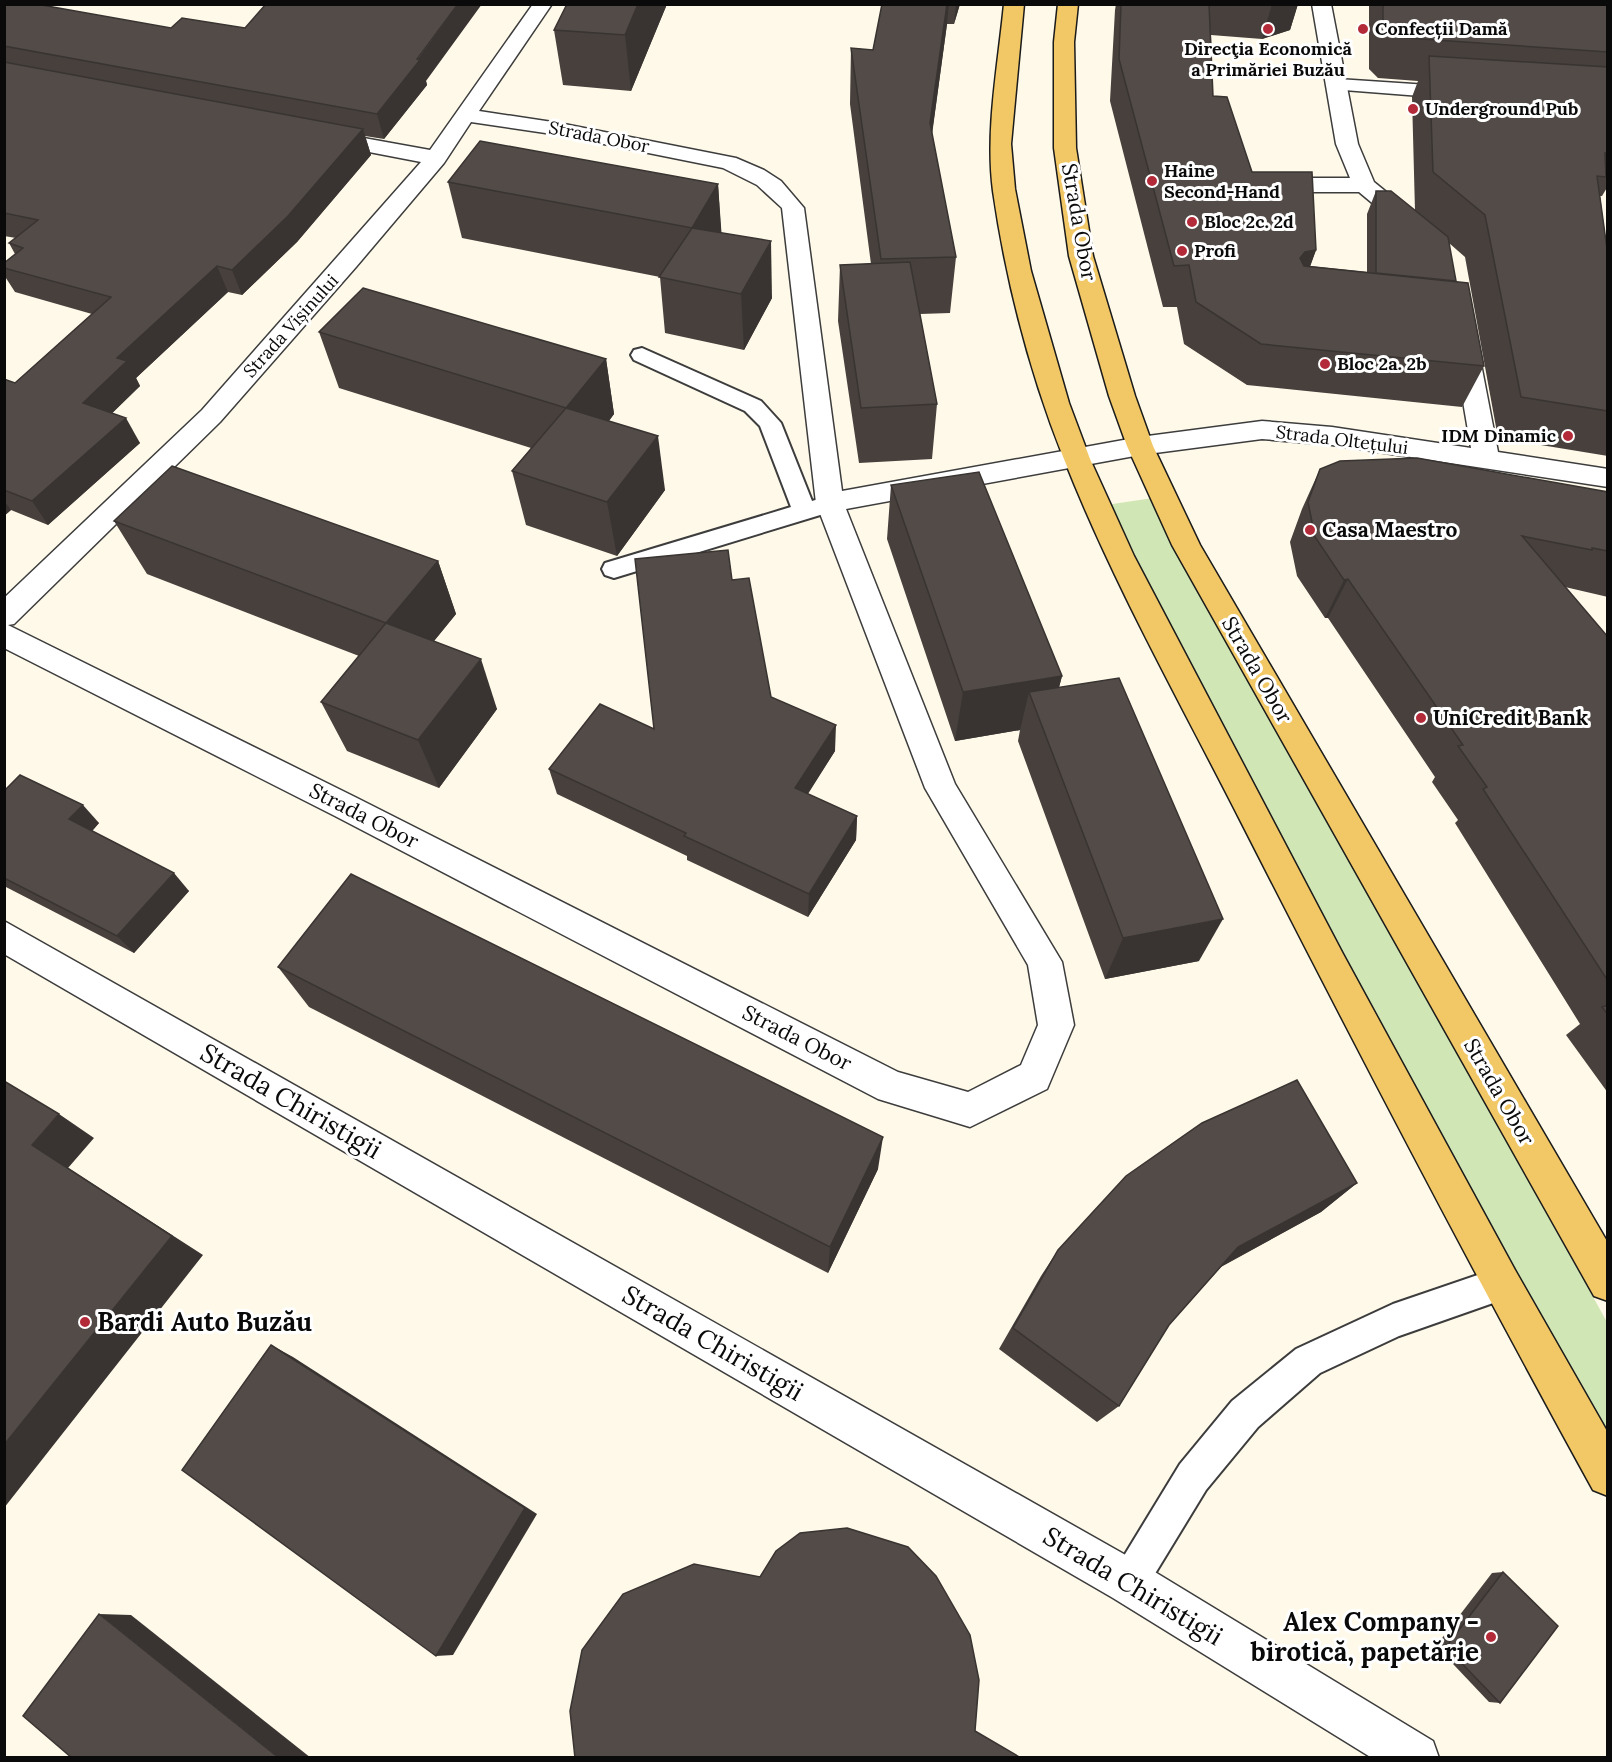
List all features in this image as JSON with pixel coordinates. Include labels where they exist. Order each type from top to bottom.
[{"type":"main road","points":[[1014,4],[1000,144],[1004,189],[1025,293],[1056,403],[1077,459],[1120,556],[1321,944],[1501,1284],[1608,1474]]},
{"type":"main road","name":"Strada Obor","points":[[1068,4],[1064,42],[1065,148],[1081,256],[1122,396],[1140,446],[1186,545],[1608,1282]]},
{"type":"street","name":"Strada Vișinului","points":[[4,616],[211,416],[452,146],[465,115],[543,4]]},
{"type":"street","points":[[1321,4],[1338,85],[1347,144],[1364,185],[1423,234]]},
{"type":"street","points":[[1338,85],[1480,94]]},
{"type":"street","name":"Strada Obor","points":[[4,635],[346,807],[891,1087],[970,1110],[1034,1077],[1056,1025],[1045,962],[941,788],[817,508],[793,208],[779,189],[747,169],[728,163],[559,129],[465,115]]},
{"type":"street","points":[[308,133],[452,146]]},
{"type":"street","points":[[718,183],[764,180]]},
{"type":"street","points":[[1294,185],[1364,185]]},
{"type":"street","points":[[1462,326],[1486,459]]},
{"type":"street","name":"Strada Oltețului","points":[[1077,459],[1140,446],[1262,430],[1332,436],[1608,478]]},
{"type":"street","points":[[817,508],[1077,459]]},
{"type":"street","name":"Strada Chiristigii","points":[[4,936],[1129,1582],[1416,1758]]},
{"type":"lane","points":[[614,569],[817,508],[770,423],[753,406],[642,355]]},
{"type":"lane","points":[[1129,1582],[1193,1477],[1245,1414],[1308,1361],[1393,1321],[1501,1284]]},
{"type":"green space","points":[[1153,498],[1174,547],[1607,1322],[1607,1446],[1393,1053],[1106,505]]},
{"type":"building","points":[[4,4],[36,4],[171,28],[182,18],[245,28],[266,4],[458,4],[417,59],[420,60],[377,114],[4,46]]},
{"type":"building","points":[[567,4],[638,4],[625,35],[554,30]]},
{"type":"building","points":[[882,4],[947,4],[930,123],[956,257],[881,259],[851,48],[873,50]]},
{"type":"building","points":[[1121,4],[1209,4],[1213,96],[1227,97],[1252,172],[1312,172],[1316,250],[1305,252],[1300,258],[1304,266],[1468,283],[1484,366],[1261,344],[1196,302],[1189,265],[1174,266],[1119,59]]},
{"type":"building","points":[[1383,4],[1608,4],[1608,52],[1393,37],[1383,28]]},
{"type":"building","points":[[1429,56],[1608,67],[1606,177],[1597,176],[1608,256],[1608,411],[1521,397],[1485,215],[1433,172]]},
{"type":"building","points":[[4,62],[363,129],[288,216],[232,270],[217,266],[117,358],[127,361],[83,403],[126,418],[32,501],[4,490],[4,379],[15,383],[111,297],[4,268],[4,263],[23,248],[9,243],[38,220],[4,213]]},
{"type":"building","points":[[480,141],[718,184],[692,228],[448,182]]},
{"type":"building","points":[[1376,191],[1391,191],[1448,237],[1456,281],[1376,273]]},
{"type":"building","points":[[692,228],[771,241],[741,294],[659,277]]},
{"type":"building","points":[[910,262],[937,404],[861,408],[840,265]]},
{"type":"building","points":[[363,288],[606,359],[566,408],[319,332]]},
{"type":"building","points":[[566,408],[658,436],[607,502],[512,471]]},
{"type":"building","points":[[1417,458],[1608,492],[1608,551],[1522,536],[1608,637],[1608,981],[1483,789],[1487,787],[1458,746],[1463,745],[1348,579],[1344,580],[1315,537],[1308,502],[1320,469],[1340,461]]},
{"type":"building","points":[[172,466],[438,561],[386,623],[114,521]]},
{"type":"building","points":[[979,472],[1062,676],[963,692],[891,485]]},
{"type":"building","points":[[728,550],[732,580],[749,578],[771,697],[836,725],[795,788],[857,816],[809,894],[684,836],[686,833],[549,769],[600,704],[654,729],[635,559]]},
{"type":"building","points":[[386,623],[481,659],[418,740],[321,702]]},
{"type":"building","points":[[1119,678],[1223,919],[1123,938],[1029,692]]},
{"type":"building","points":[[20,775],[83,805],[69,819],[174,873],[117,936],[4,878],[4,791]]},
{"type":"building","points":[[351,874],[883,1137],[830,1247],[278,967]]},
{"type":"building","points":[[1608,1005],[1608,1015],[1602,1007]]},
{"type":"building","points":[[1297,1080],[1357,1183],[1238,1247],[1169,1325],[1119,1406],[1013,1328],[1058,1250],[1126,1176],[1202,1123]]},
{"type":"building","points":[[4,1081],[59,1114],[32,1145],[172,1236],[4,1445]]},
{"type":"building","points":[[271,1345],[525,1508],[436,1656],[182,1470]]},
{"type":"building","points":[[847,1528],[908,1547],[936,1576],[970,1635],[979,1680],[975,1731],[1021,1758],[575,1758],[570,1711],[582,1650],[623,1594],[694,1564],[760,1577],[776,1551],[800,1533]]},
{"type":"building","name":"Alex Company - birotică, papetărie","points":[[1503,1572],[1558,1626],[1500,1703],[1446,1647]]},
{"type":"building","points":[[99,1614],[279,1758],[72,1758],[23,1716]]},
{"type":"place","name":"Direcţia Economică a Primăriei Buzău","points":[[1268,29]]},
{"type":"place","name":"Confecții Damă","points":[[1363,29]]},
{"type":"place","name":"Underground Pub","points":[[1413,109]]},
{"type":"place","name":"Haine Second-Hand","points":[[1152,181]]},
{"type":"place","name":"Bloc 2c. 2d","points":[[1192,222]]},
{"type":"place","name":"Profi","points":[[1182,251]]},
{"type":"place","name":"Bloc 2a. 2b","points":[[1325,364]]},
{"type":"place","name":"IDM Dinamic","points":[[1568,436]]},
{"type":"place","name":"Casa Maestro","points":[[1310,530]]},
{"type":"place","name":"UniCredit Bank","points":[[1421,718]]},
{"type":"place","name":"Bardi Auto Buzău","points":[[85,1322]]},
{"type":"place","name":"Alex Company - birotică, papetărie","points":[[1491,1637]]}]
